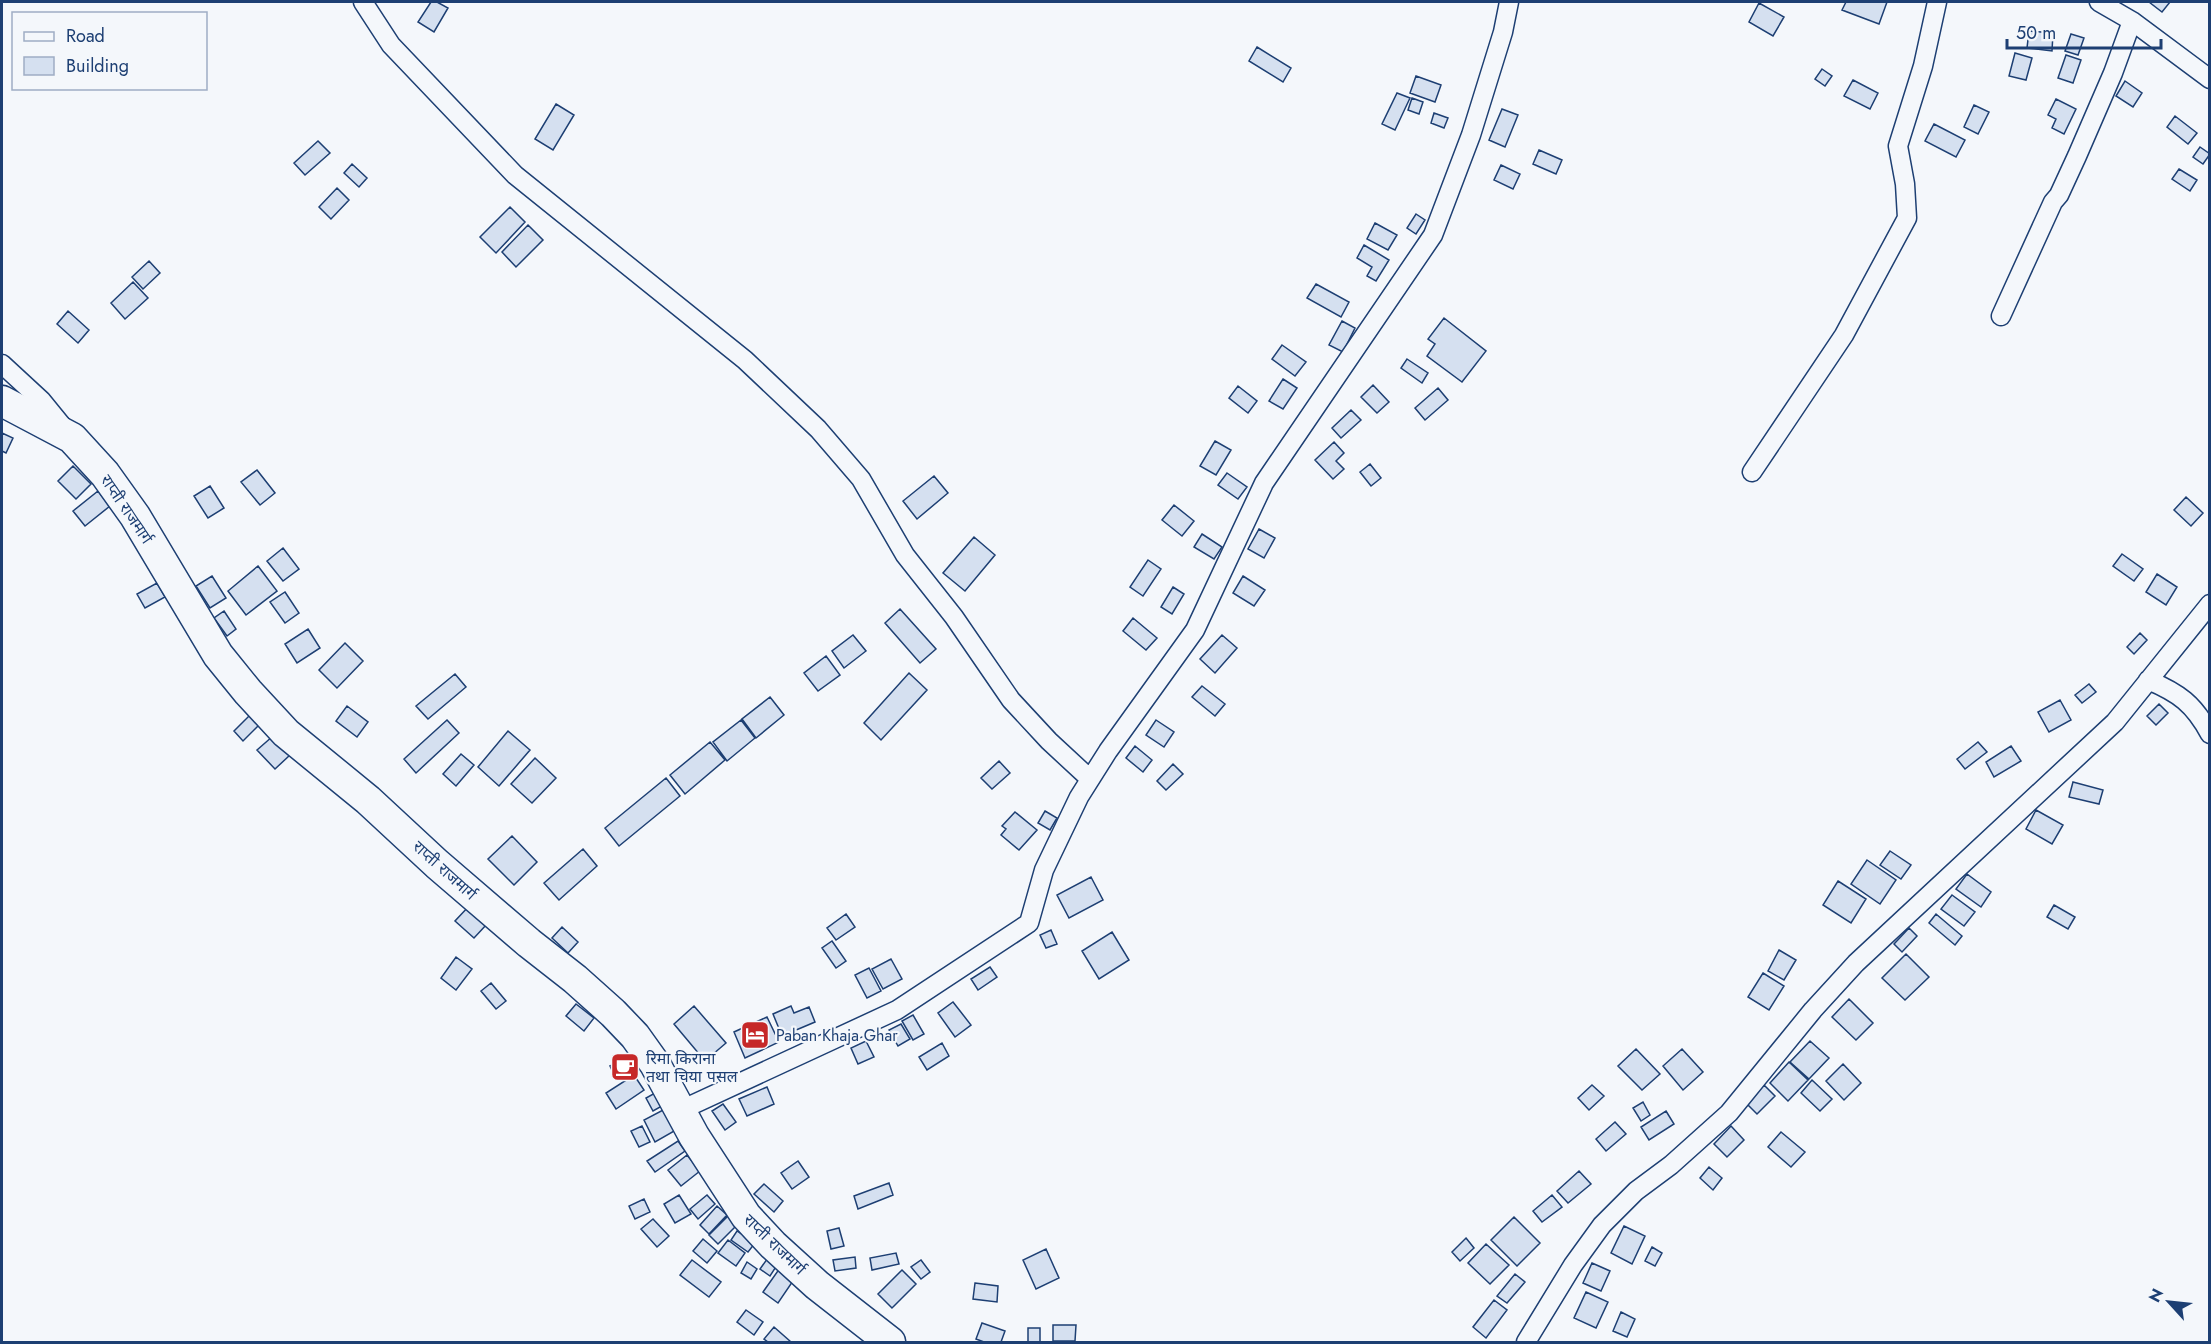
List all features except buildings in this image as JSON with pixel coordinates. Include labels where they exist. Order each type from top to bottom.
[{"type":"main road","name":"राप्ती राजमार्ग","points":[[2,402],[72,438],[105,474],[135,516],[218,656],[248,692],[286,733],[368,800],[437,864],[613,1013],[635,1036],[655,1064],[694,1136],[746,1216],[773,1245],[817,1285],[890,1342]]},
{"type":"street","points":[[363,2],[391,45],[515,175],[745,360],[818,429],[861,479],[905,555],[954,617],[1011,700],[1049,741],[1090,779]]},
{"type":"street","points":[[681,1110],[897,1010],[1029,924],[1044,870],[1090,779],[1195,630],[1264,483],[1433,235],[1471,135],[1503,32],[1509,2]]},
{"type":"street","points":[[1752,472],[1844,335],[1907,218],[1905,184],[1898,146],[1923,66],[1937,2]]},
{"type":"street","points":[[2098,2],[2132,21],[2210,79]]},
{"type":"street","points":[[2001,316],[2053,202],[2059,195],[2077,156],[2113,73],[2132,21]]},
{"type":"street","points":[[2,364],[41,400],[72,438]]},
{"type":"street","points":[[1526,1342],[1573,1265],[1602,1225],[1636,1191],[1671,1165],[1729,1113],[1813,1010],[1856,963],[2115,722],[2210,604]]},
{"type":"street","points":[[2148,680],[2174,691],[2200,716],[2210,734]]},
{"type":"place","name":"Paban Khaja Ghar","points":[[755,1035]]},
{"type":"place","name":"रिमा किराना तथा चिया पसल","points":[[625,1067]]}]
